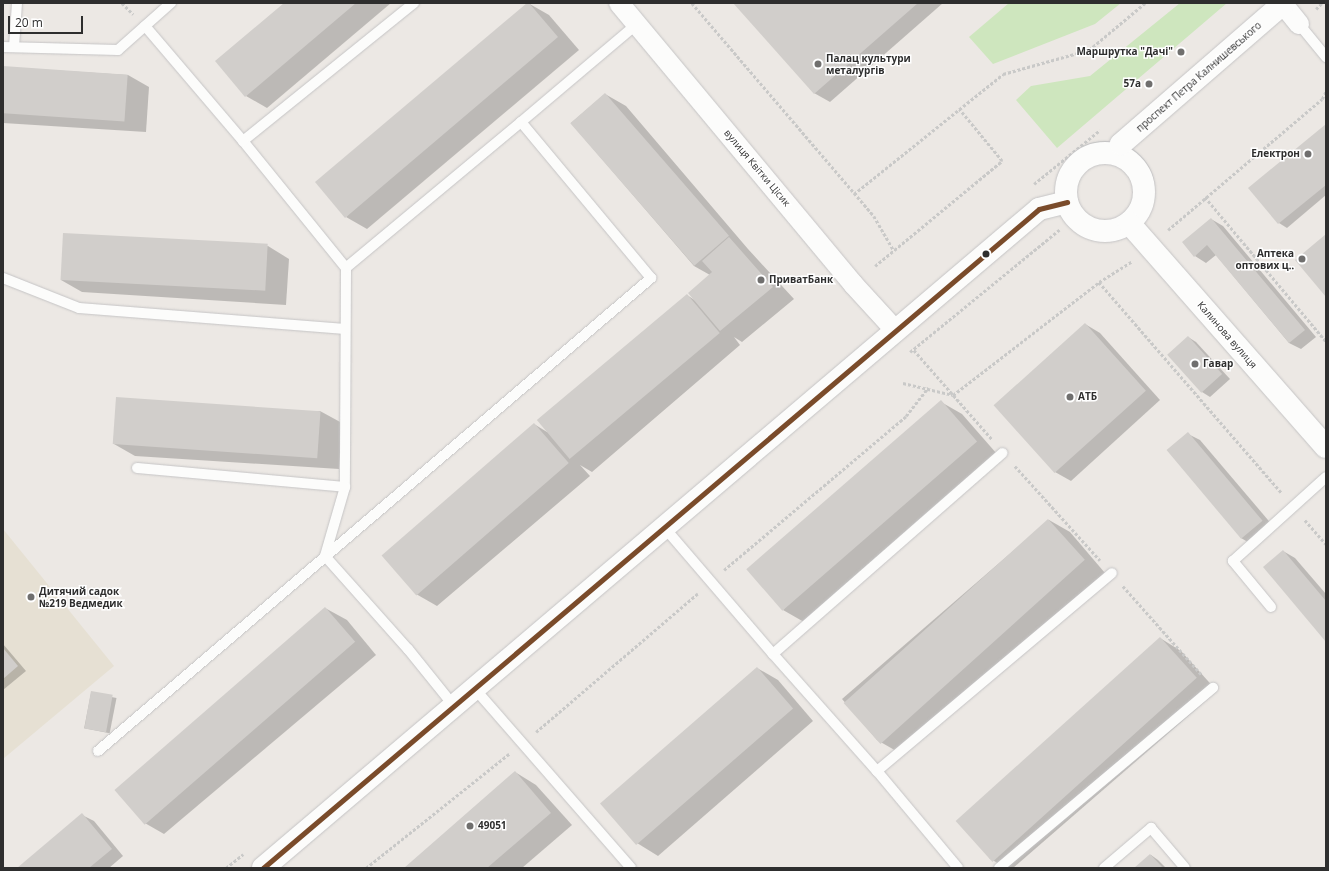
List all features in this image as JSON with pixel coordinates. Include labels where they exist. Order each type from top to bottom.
[{"type":"street","name":"вулиця Квітки Цісик","points":[[619,3],[853,284],[896,332]]},
{"type":"street","points":[[1283,3],[1298,24]]},
{"type":"street","name":"проспект Петра Калнишевського","points":[[1120,149],[1283,3]]},
{"type":"street","points":[[1120,149],[1137,169],[1142,180],[1144,191],[1143,203],[1132,227],[1105,231],[1093,229],[1081,223],[1062,203],[1068,178],[1074,167],[1083,159],[1094,154],[1120,149]]},
{"type":"street","points":[[263,868],[1039,209],[1062,203]]},
{"type":"street","name":"Калинова вулиця","points":[[1132,227],[1326,447]]},
{"type":"lane","points":[[14,47],[17,3]]},
{"type":"lane","points":[[3,47],[118,50],[171,3]]},
{"type":"lane","points":[[243,141],[414,3]]},
{"type":"lane","points":[[346,268],[637,24]]},
{"type":"lane","points":[[1298,24],[1326,57]]},
{"type":"lane","points":[[145,26],[243,141],[346,268],[344,487],[326,556]]},
{"type":"lane","points":[[98,751],[651,278],[521,122]]},
{"type":"lane","points":[[3,278],[79,308],[345,329]]},
{"type":"lane","points":[[773,654],[1003,453]]},
{"type":"lane","points":[[137,468],[344,487]]},
{"type":"lane","points":[[1271,607],[1233,561],[1326,477]]},
{"type":"lane","points":[[664,527],[710,582],[877,771],[958,868]]},
{"type":"lane","points":[[326,556],[408,649],[454,706]]},
{"type":"lane","points":[[877,771],[1112,573]]},
{"type":"lane","points":[[999,868],[1212,688]]},
{"type":"lane","points":[[475,689],[631,868]]},
{"type":"lane","points":[[1104,868],[1151,828],[1185,868]]},
{"type":"path","points":[[692,3],[874,216],[894,250]]},
{"type":"path","points":[[854,194],[1003,74],[1089,50],[1145,3]]},
{"type":"path","points":[[1326,91],[1322,99],[1205,197],[1326,341]]},
{"type":"path","points":[[875,266],[1002,161],[959,109]]},
{"type":"path","points":[[1109,141],[1120,149],[1130,148],[1143,159],[1152,173],[1155,188],[1154,204],[1149,214],[1132,227],[1125,236],[1113,240],[1100,240],[1088,237],[1077,232],[1068,223],[1062,203],[1056,192],[1058,177],[1064,164],[1073,153],[1084,146],[1096,142],[1109,141]]},
{"type":"path","points":[[953,394],[1099,282],[1125,268]]},
{"type":"path","points":[[1099,282],[1326,544]]},
{"type":"path","points":[[914,350],[1003,453],[1112,573],[1212,688]]},
{"type":"path","points":[[903,383],[953,394]]},
{"type":"path","points":[[366,868],[522,744],[906,416],[928,388]]},
{"type":"shaded area","name":"Дитячий садок №219 Ведмедик","points":[[3,529],[114,666],[3,759]]},
{"type":"green space","points":[[1009,3],[1121,3],[1095,24],[993,64],[969,37]]},
{"type":"green space","points":[[1180,3],[1227,3],[1057,148],[1016,100],[1031,86],[1090,76]]},
{"type":"building","points":[[284,3],[356,3],[245,97],[215,61]]},
{"type":"building","points":[[527,3],[529,3],[558,37],[345,218],[315,182]]},
{"type":"building","name":"Палац культури металургів","points":[[733,3],[918,3],[814,94]]},
{"type":"building","points":[[3,66],[128,75],[124,122],[3,113]]},
{"type":"building","points":[[605,93],[729,236],[694,266],[570,123]]},
{"type":"building","name":"Електрон","points":[[1326,124],[1326,185],[1278,224],[1248,188]]},
{"type":"building","points":[[1211,218],[1305,330],[1289,343],[1207,245],[1194,257],[1182,242]]},
{"type":"building","points":[[63,233],[268,244],[265,291],[61,280]]},
{"type":"building","points":[[1326,234],[1326,297],[1295,260]]},
{"type":"building","points":[[729,237],[773,287],[720,331],[688,293],[712,272],[702,261]]},
{"type":"building","points":[[687,294],[720,333],[570,459],[537,420]]},
{"type":"building","name":"АТБ","points":[[1085,323],[1146,391],[1054,473],[994,405]]},
{"type":"building","name":"Гавар","points":[[1188,336],[1222,374],[1201,393],[1167,355]]},
{"type":"building","points":[[116,397],[321,411],[317,458],[113,444]]},
{"type":"building","points":[[941,400],[977,442],[782,611],[746,569]]},
{"type":"building","points":[[534,423],[569,463],[416,596],[382,556]]},
{"type":"building","points":[[1188,432],[1263,521],[1241,539],[1167,450]]},
{"type":"building","points":[[1048,519],[1085,560],[880,744],[844,703]]},
{"type":"building","points":[[1283,550],[1326,601],[1326,642],[1263,567]]},
{"type":"building","points":[[325,607],[355,642],[145,825],[114,790]]},
{"type":"building","points":[[1160,637],[1197,678],[992,862],[956,821]]},
{"type":"building","points":[[3,648],[18,666],[3,679]]},
{"type":"building","points":[[757,667],[793,709],[636,845],[600,803]]},
{"type":"building","points":[[91,691],[113,695],[106,732],[84,728]]},
{"type":"building","points":[[515,771],[551,813],[487,868],[404,868]]},
{"type":"building","points":[[82,813],[112,849],[89,868],[17,868]]},
{"type":"building","points":[[1150,854],[1163,868],[1134,868]]},
{"type":"transit line","points":[[263,868],[1039,209],[1067,202]]},
{"type":"place","name":"Маршрутка \"Дачі\"","points":[[1181,52]]},
{"type":"place","name":"Палац культури металургів","points":[[818,64]]},
{"type":"place","name":"57а","points":[[1149,84]]},
{"type":"place","name":"Електрон","points":[[1308,154]]},
{"type":"place","name":"Аптека оптових ц‥","points":[[1302,259]]},
{"type":"place","name":"ПриватБанк","points":[[761,280]]},
{"type":"place","name":"Гавар","points":[[1195,364]]},
{"type":"place","name":"АТБ","points":[[1070,397]]},
{"type":"place","name":"Дитячий садок №219 Ведмедик","points":[[31,597]]},
{"type":"place","name":"49051","points":[[470,826]]}]
